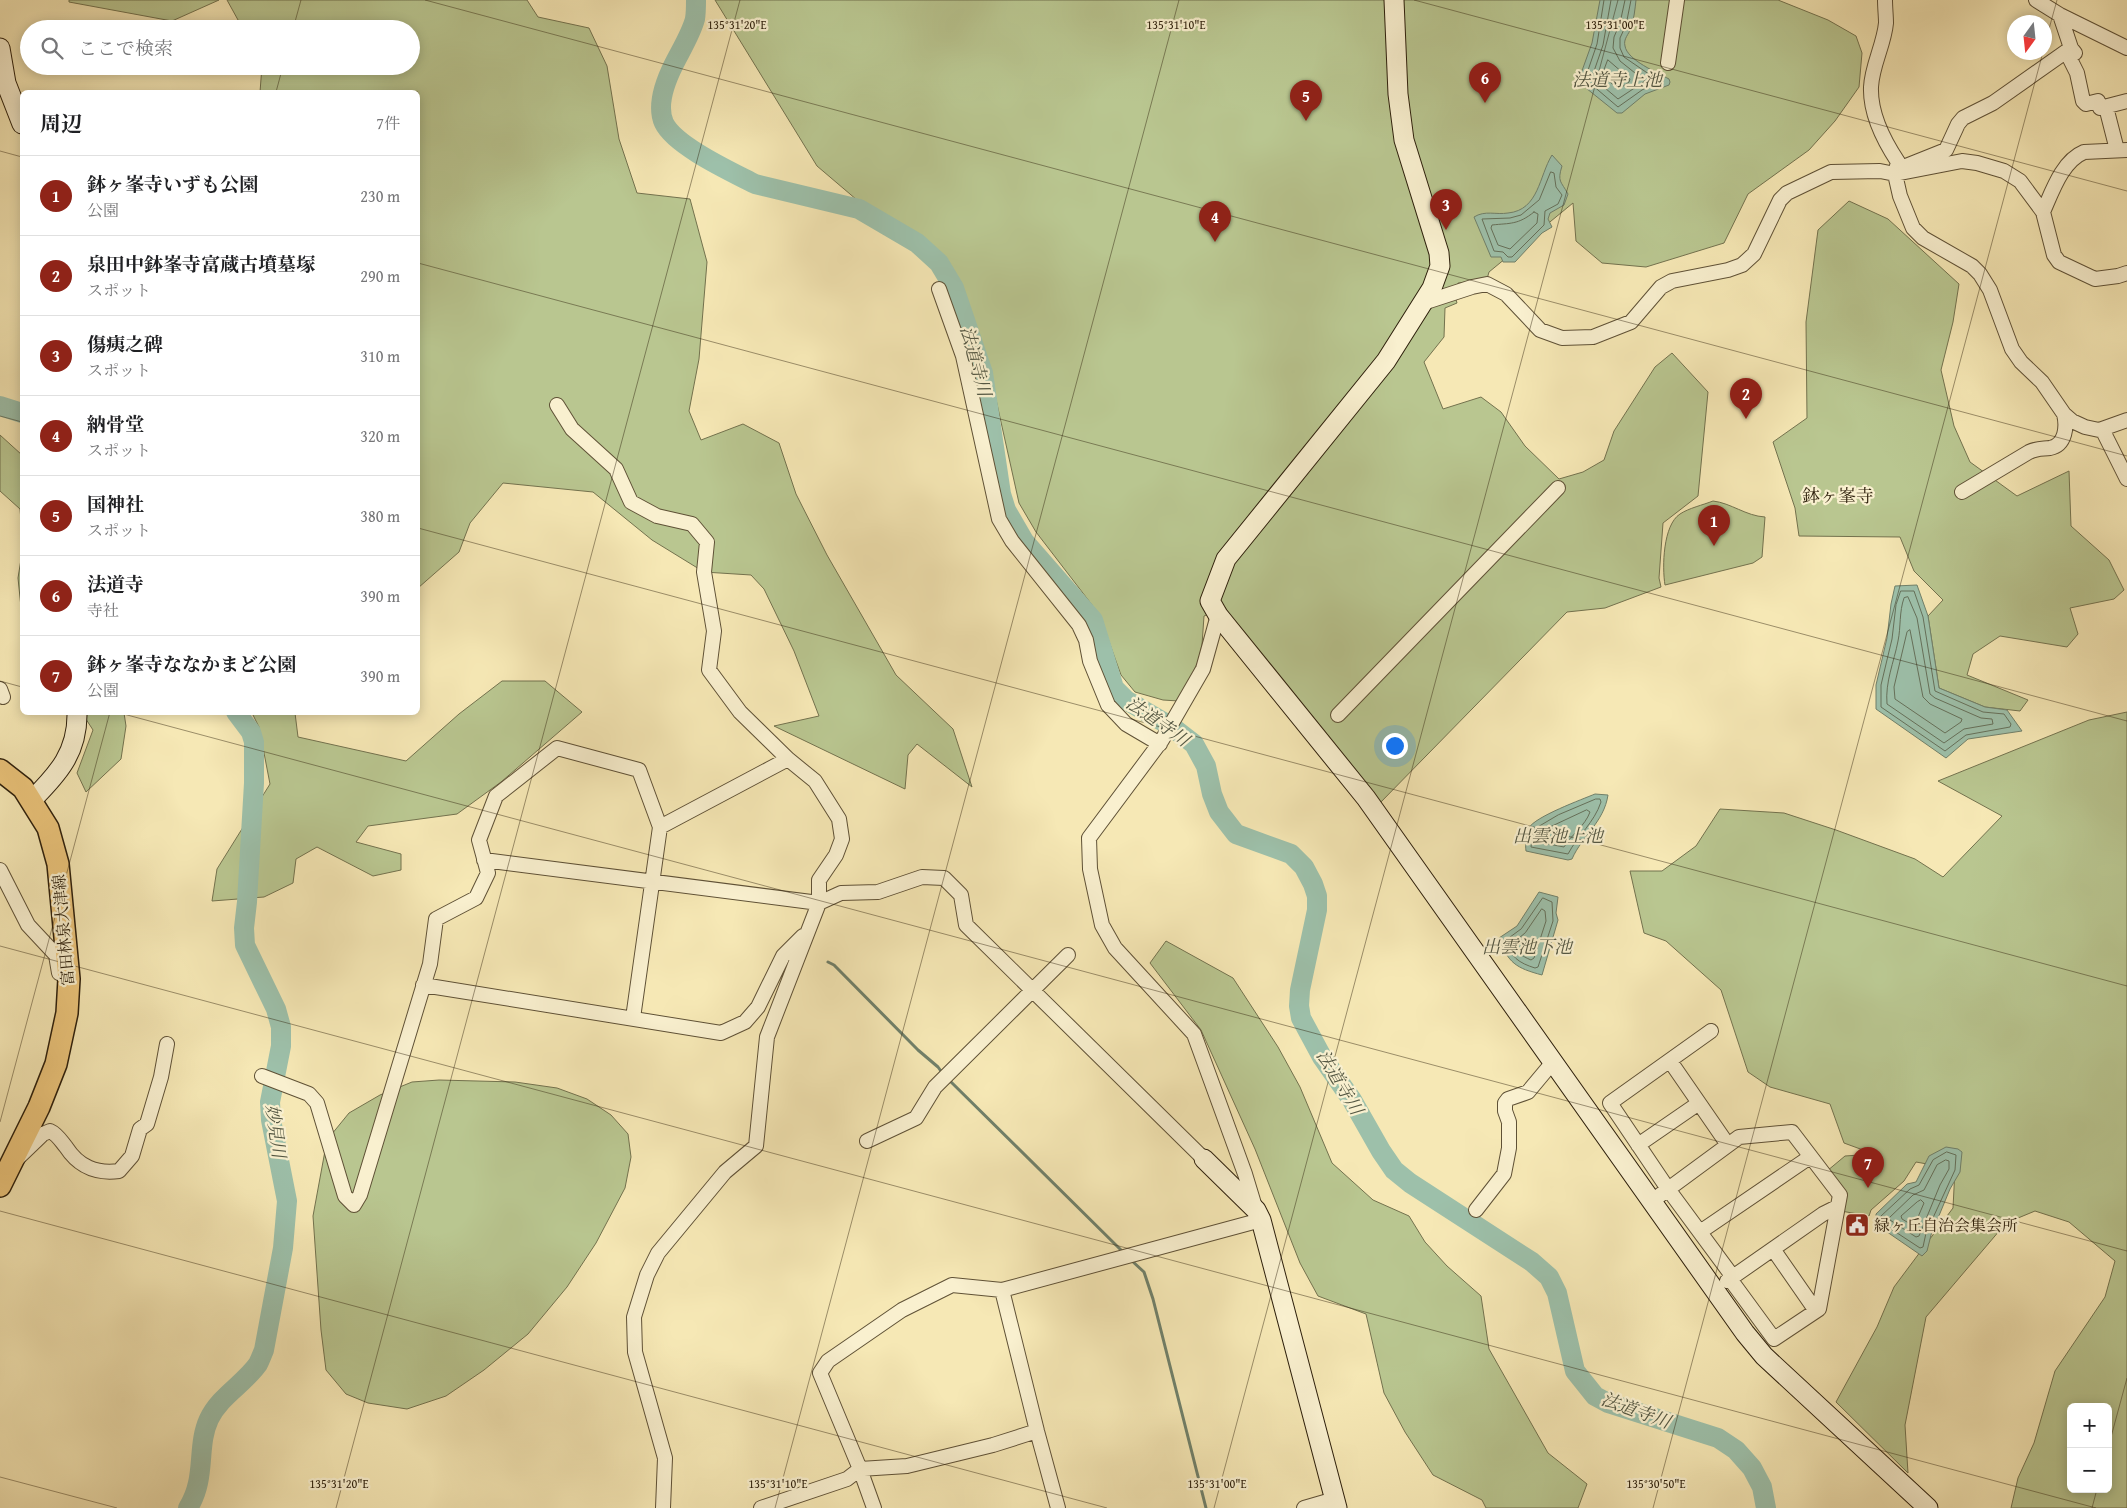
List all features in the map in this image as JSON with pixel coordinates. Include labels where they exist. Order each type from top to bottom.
[{"type":"main road","name":"富田林泉大津線","points":[[0,770],[23,788],[48,828],[58,864],[69,985],[67,1013],[56,1064],[39,1107],[0,1186]]},
{"type":"street","points":[[1394,0],[1398,94],[1404,140],[1439,253],[1440,266],[1437,277],[1423,303],[1386,361],[1226,559],[1210,601],[1218,615],[1366,798],[1744,1333],[1764,1356],[1928,1508]]},
{"type":"street","points":[[1668,64],[1677,0]]},
{"type":"street","points":[[1885,0],[1886,24],[1871,86],[1872,103],[1884,137],[1898,162],[1897,171],[1900,196],[1913,228],[1923,238],[1972,266],[1980,274],[1990,290],[2012,349],[2021,362],[2042,382],[2064,414],[2072,421],[2085,427],[2102,429],[2127,420]]},
{"type":"street","points":[[2036,0],[2060,15],[2127,48]]},
{"type":"street","points":[[2060,15],[2074,53],[2068,57],[2077,73],[2083,101],[2086,104],[2098,101],[2100,108],[2127,101]]},
{"type":"street","points":[[0,48],[6,83],[20,119]]},
{"type":"street","points":[[1897,171],[1946,150],[1958,124],[1963,118],[1993,103],[2071,48]]},
{"type":"street","points":[[2043,212],[2065,168],[2078,155],[2084,152],[2122,150],[2106,107]]},
{"type":"street","points":[[1423,303],[1487,284],[1506,294],[1540,330],[1562,338],[1592,337],[1631,322],[1661,287],[1672,281],[1728,270],[1742,265],[1754,254],[1772,213],[1780,200],[1787,193],[1831,172],[1897,171],[1962,161],[1977,162],[2004,171],[2020,181],[2043,212],[2054,255],[2059,262],[2095,279],[2127,273]]},
{"type":"street","points":[[938,289],[963,356],[999,519],[1012,541],[1079,626],[1086,640],[1090,661],[1108,705],[1126,724],[1161,742]]},
{"type":"street","points":[[557,405],[572,429],[616,469],[631,502],[657,516],[692,524],[707,542],[704,572],[714,631],[710,670],[740,712],[788,759],[815,781],[839,819],[842,839],[836,855],[819,880],[819,903],[767,1037],[756,1146],[725,1172],[658,1253],[647,1274],[634,1317],[635,1352],[665,1458],[663,1508]]},
{"type":"street","points":[[1962,492],[2030,452],[2039,448],[2050,448],[2058,444],[2067,426],[2064,414]]},
{"type":"street","points":[[2102,429],[2127,479]]},
{"type":"street","points":[[1338,715],[1558,488]]},
{"type":"street","points":[[1218,615],[1203,669],[1161,742],[1089,838],[1090,869],[1102,925],[1115,948],[1194,1034],[1245,1174],[1258,1215],[1336,1504],[1304,1508]]},
{"type":"street","points":[[32,800],[58,774],[68,757],[76,730],[77,715]]},
{"type":"street","points":[[262,1076],[309,1094],[317,1102],[345,1196],[354,1205],[360,1195],[430,964],[436,919],[476,898],[488,873],[479,840],[496,796],[557,748],[639,770],[660,827],[633,1018]]},
{"type":"street","points":[[660,827],[788,759]]},
{"type":"street","points":[[484,860],[652,880],[819,903],[841,892],[878,892],[922,876],[944,878],[961,895],[966,924],[1204,1159],[1258,1215]]},
{"type":"street","points":[[0,870],[28,925],[56,955],[60,978],[69,985]]},
{"type":"street","points":[[423,985],[721,1033],[745,1022],[758,1007],[783,956],[808,930]]},
{"type":"street","points":[[867,1141],[916,1118],[935,1087],[1068,955]]},
{"type":"street","points":[[1652,1202],[1668,1189],[1739,1137],[1792,1132],[1840,1195],[1819,1309],[1774,1339],[1668,1189],[1610,1103],[1711,1031]]},
{"type":"street","points":[[11,1164],[23,1155],[43,1134],[50,1131],[55,1133],[73,1158],[83,1166],[95,1171],[108,1172],[119,1170],[127,1164],[132,1156],[140,1129],[147,1124],[161,1077],[167,1044]]},
{"type":"street","points":[[1670,1061],[1728,1145]]},
{"type":"street","points":[[1476,1210],[1504,1174],[1509,1148],[1509,1122],[1505,1103],[1508,1099],[1528,1092],[1553,1062]]},
{"type":"street","points":[[1638,1145],[1699,1103]]},
{"type":"street","points":[[1700,1232],[1810,1157]]},
{"type":"street","points":[[1714,1290],[1823,1214],[1837,1207]]},
{"type":"street","points":[[874,1508],[860,1469],[820,1374],[828,1361],[902,1310],[952,1285],[1002,1290],[1258,1215]]},
{"type":"street","points":[[1773,1249],[1816,1311]]},
{"type":"street","points":[[1002,1290],[1058,1508]]},
{"type":"street","points":[[761,1508],[847,1479],[860,1469],[906,1466],[993,1445],[1037,1431]]},
{"type":"shaded area","points":[[69,0],[219,0],[174,20],[69,2]]},
{"type":"shaded area","points":[[227,0],[527,0],[538,17],[589,28],[607,66],[619,139],[637,193],[690,199],[707,262],[699,359],[689,411],[701,440],[743,424],[779,443],[796,494],[827,555],[896,675],[953,729],[972,787],[917,744],[908,755],[905,789],[774,726],[819,716],[794,651],[764,589],[751,575],[704,572],[652,540],[593,492],[503,483],[470,523],[459,552],[420,586],[420,90],[260,90],[261,75],[420,75],[420,20],[238,20]]},
{"type":"shaded area","points":[[715,0],[1778,0],[1828,20],[1856,36],[1862,53],[1859,87],[1835,121],[1809,150],[1748,194],[1724,243],[1646,267],[1602,263],[1576,241],[1573,203],[1489,272],[1487,279],[1458,283],[1455,296],[1457,303],[1445,308],[1444,337],[1424,362],[1443,409],[1481,397],[1501,412],[1525,446],[1559,479],[1583,472],[1604,460],[1614,431],[1655,367],[1672,353],[1708,392],[1698,496],[1663,523],[1659,578],[1661,587],[1605,608],[1567,612],[1379,804],[1232,621],[1225,607],[1204,616],[1202,645],[1198,662],[1179,701],[1163,700],[1135,692],[1121,675],[1099,614],[1036,532],[1019,503],[987,359],[961,286],[917,240],[857,200],[817,166]]},
{"type":"shaded area","points":[[1849,201],[1888,219],[1959,284],[1953,322],[1941,370],[1954,426],[1970,462],[2017,496],[2069,471],[2071,526],[2109,560],[2124,590],[2114,599],[2070,608],[2078,634],[2067,647],[2000,636],[1973,654],[1967,675],[2028,700],[2020,711],[1985,707],[1939,688],[1928,616],[1943,600],[1914,571],[1900,537],[1799,536],[1795,508],[1773,442],[1807,418],[1806,322],[1818,230]]},
{"type":"shaded area","points":[[0,435],[20,453],[20,509],[0,491]]},
{"type":"shaded area","points":[[1713,501],[1765,517],[1762,557],[1753,563],[1665,585],[1665,547],[1674,519],[1692,508]]},
{"type":"shaded area","points":[[20,566],[20,598],[18,578]]},
{"type":"shaded area","points":[[502,681],[545,681],[582,712],[501,782],[457,814],[368,826],[356,842],[401,854],[401,870],[373,876],[317,847],[296,859],[293,883],[264,897],[212,901],[217,869],[270,784],[259,727],[253,715],[295,715],[298,737],[406,761],[459,714]]},
{"type":"shaded area","points":[[2127,712],[2127,1508],[2011,1508],[2018,1478],[2034,1443],[2055,1371],[2105,1297],[2115,1261],[2069,1222],[2035,1211],[2006,1223],[1926,1317],[1905,1425],[1908,1473],[1836,1402],[1877,1327],[1894,1287],[1953,1208],[1955,1169],[1916,1162],[1904,1181],[1871,1210],[1869,1216],[1841,1211],[1827,1171],[1845,1156],[1874,1154],[1844,1143],[1830,1104],[1770,1087],[1748,1072],[1721,990],[1666,941],[1644,933],[1630,871],[1662,871],[1696,846],[1720,809],[1784,813],[1915,859],[1943,877],[2002,816],[1938,781],[2089,720]]},
{"type":"shaded area","points":[[83,715],[124,715],[126,726],[121,759],[86,792],[77,773],[93,730]]},
{"type":"shaded area","points":[[1166,941],[1233,978],[1278,1047],[1300,1087],[1332,1163],[1373,1200],[1409,1216],[1425,1242],[1447,1266],[1481,1296],[1489,1349],[1548,1453],[1587,1484],[1578,1508],[1486,1508],[1482,1500],[1433,1475],[1405,1432],[1384,1393],[1366,1314],[1318,1296],[1300,1263],[1255,1149],[1201,1030],[1150,963]]},
{"type":"shaded area","points":[[439,1080],[515,1082],[557,1088],[587,1099],[611,1115],[628,1134],[631,1157],[625,1188],[596,1243],[567,1287],[528,1334],[484,1370],[446,1396],[407,1409],[368,1403],[346,1394],[326,1370],[321,1330],[313,1216],[327,1140],[349,1113],[380,1095],[412,1082]]},
{"type":"water","name":"法道寺上池","points":[[1600,0],[1636,0],[1632,25],[1625,41],[1627,51],[1637,61],[1669,79],[1670,82],[1669,85],[1645,94],[1622,113],[1617,113],[1581,84],[1579,79],[1592,43]]},
{"type":"water","points":[[1552,155],[1562,166],[1560,178],[1568,194],[1564,205],[1550,213],[1548,219],[1552,227],[1542,233],[1515,262],[1503,262],[1501,257],[1491,257],[1474,217],[1486,213],[1518,211],[1526,206],[1537,191]]},
{"type":"water","points":[[1917,585],[1928,616],[1939,688],[1985,707],[2007,710],[2022,731],[1968,739],[1946,758],[1876,709],[1876,685],[1887,638],[1895,586]]},
{"type":"water","name":"出雲池上池","points":[[1595,794],[1608,795],[1606,805],[1572,859],[1568,860],[1526,851],[1527,833],[1533,824],[1559,809]]},
{"type":"water","name":"出雲池下池","points":[[1539,892],[1558,897],[1556,913],[1558,920],[1542,975],[1519,967],[1514,963],[1506,953],[1499,938],[1517,926]]},
{"type":"water","points":[[1946,1147],[1958,1149],[1962,1152],[1960,1172],[1950,1189],[1931,1235],[1927,1251],[1922,1256],[1877,1225],[1876,1214],[1907,1184],[1916,1182],[1929,1156]]},
{"type":"waterway","name":"法道寺川","points":[[696,0],[693,25],[665,85],[661,108],[664,123],[680,141],[705,158],[733,173],[755,184],[859,209],[917,243],[939,263],[954,288],[983,373],[1001,494],[1006,510],[1024,541],[1093,620],[1114,688],[1126,700],[1172,727],[1194,744],[1206,766],[1212,794],[1219,812],[1236,834],[1291,854],[1304,867],[1313,884],[1317,896],[1317,910],[1300,990],[1299,1006],[1301,1018],[1322,1057],[1352,1100],[1394,1170],[1410,1183],[1532,1262],[1549,1277],[1557,1293],[1575,1371],[1595,1396],[1608,1403],[1718,1438],[1736,1450],[1752,1468],[1762,1487],[1766,1508]]},
{"type":"waterway","name":"妙見川","points":[[0,406],[20,412]]},
{"type":"waterway","name":"妙見川","points":[[188,1508],[194,1497],[200,1474],[203,1440],[209,1419],[219,1404],[258,1364],[264,1350],[283,1248],[287,1201],[271,1120],[270,1102],[281,1046],[281,1027],[276,1009],[245,945],[244,928],[254,783],[254,742],[251,732],[238,715]]},
{"type":"waterway","points":[[828,962],[834,965],[943,1074]]},
{"type":"waterway","points":[[948,1079],[1123,1252]]},
{"type":"waterway","points":[[1131,1260],[1144,1272],[1153,1299],[1206,1508]]},
{"type":"place","name":"法道寺","points":[[1485,103]]},
{"type":"place","name":"国神社","points":[[1306,121]]},
{"type":"place","name":"傷痍之碑","points":[[1446,230]]},
{"type":"place","name":"納骨堂","points":[[1215,242]]},
{"type":"place","name":"泉田中鉢峯寺富蔵古墳墓塚","points":[[1746,419]]},
{"type":"place","name":"鉢ヶ峯寺いずも公園","points":[[1714,546]]},
{"type":"place","name":"鉢ヶ峯寺ななかまど公園","points":[[1868,1188]]},
{"type":"place","name":"緑ヶ丘自治会集会所","points":[[1857,1225]]},
{"type":"district","name":"鉢ヶ峯寺","points":[[1838,495]]}]
